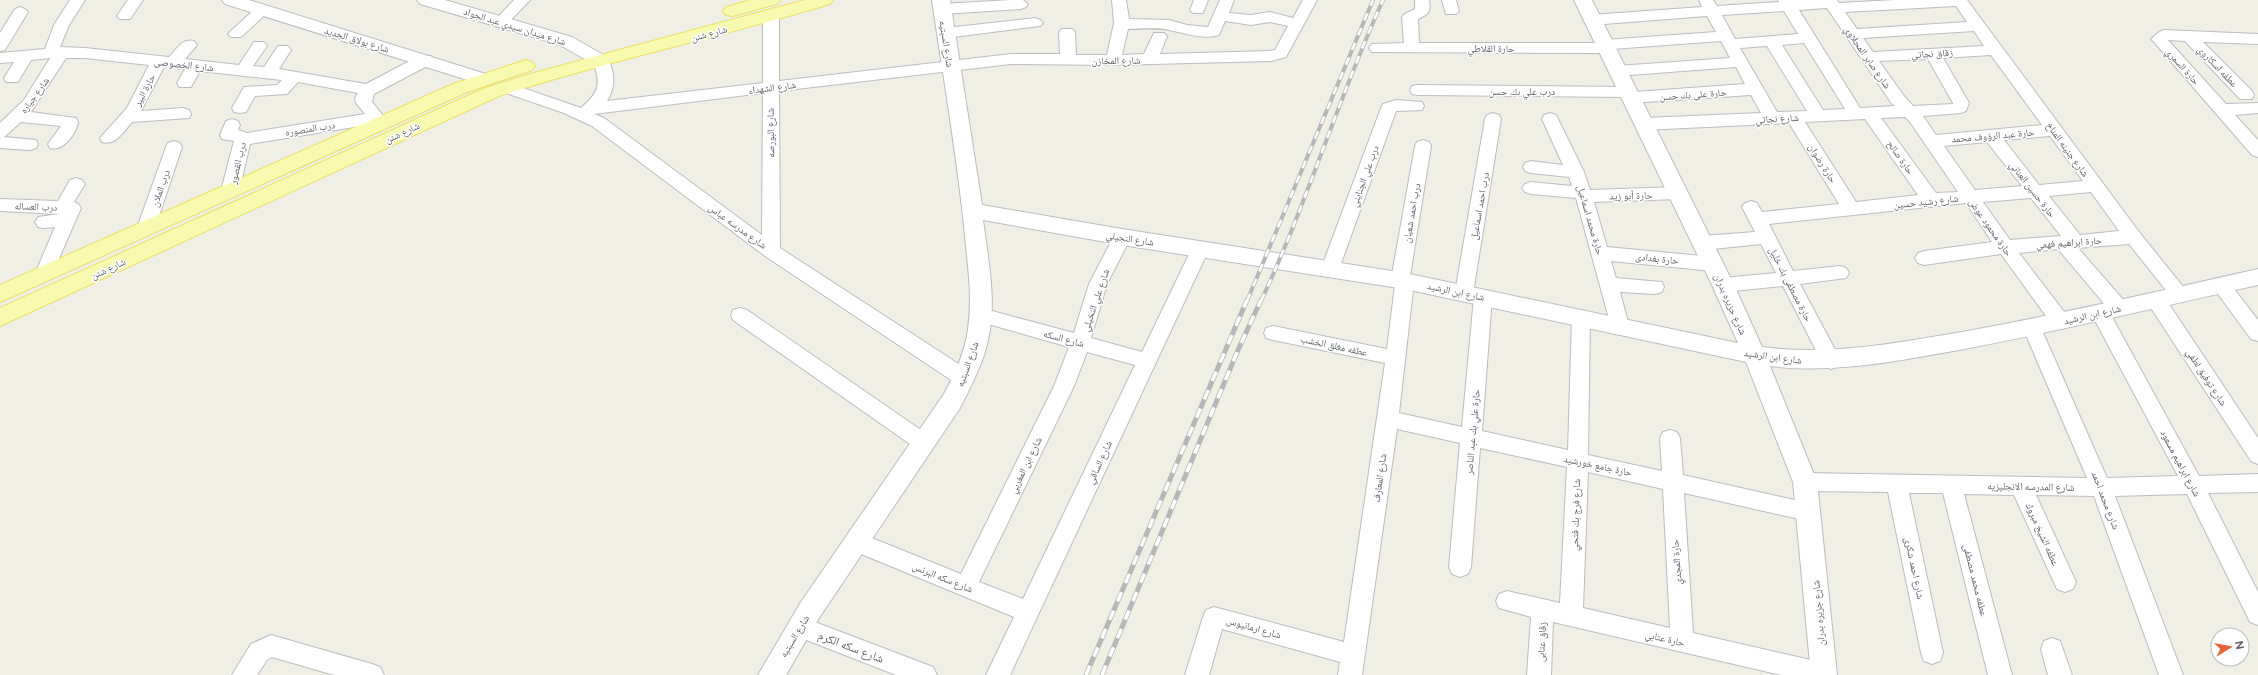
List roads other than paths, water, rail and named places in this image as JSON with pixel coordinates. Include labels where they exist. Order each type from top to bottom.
[{"type":"main road","name":"شارع شنن","points":[[0,318],[270,183],[379,121],[483,79],[594,56],[771,8],[824,0]]},
{"type":"main road","name":"شارع شنن","points":[[0,294],[230,191],[270,183],[506,87],[594,56]]},
{"type":"street","name":"شارع جياره","points":[[0,132],[19,116],[38,93],[56,53],[54,40],[61,25],[78,0]]},
{"type":"street","points":[[125,16],[136,0]]},
{"type":"street","name":"شارع بولاق الجديد","points":[[231,0],[483,79]]},
{"type":"street","name":"شارع ميدان سيدي عبد الجواد","points":[[426,0],[502,21],[566,41],[594,56]]},
{"type":"street","points":[[502,21],[523,0]]},
{"type":"street","points":[[1113,60],[1120,42],[1122,24],[1118,0]]},
{"type":"street","points":[[1210,58],[1214,32],[1219,16],[1227,0]]},
{"type":"street","points":[[1219,16],[1251,20],[1270,17],[1297,24],[1310,0]]},
{"type":"street","points":[[1412,48],[1410,19],[1412,16],[1423,11],[1422,0]]},
{"type":"street","name":"شارع جزيره بدران","points":[[1583,0],[1591,20],[1723,285],[1754,355],[1804,482],[1824,674]]},
{"type":"street","points":[[1591,20],[1708,5],[1960,1]]},
{"type":"street","name":"شارع جنينه المناخ","points":[[1960,1],[2133,237],[2180,294]]},
{"type":"street","name":"حارة صالح","points":[[1787,3],[1809,38],[1863,114],[1931,200]]},
{"type":"street","points":[[941,4],[1022,4]]},
{"type":"street","name":"شارع السبتيه","points":[[771,675],[799,628],[952,401],[964,378],[974,350],[981,315],[981,291],[973,211],[941,4]]},
{"type":"street","name":"شارع صابر المحلاوي","points":[[1832,4],[1898,100],[1910,112]]},
{"type":"street","points":[[1708,5],[1772,118]]},
{"type":"street","name":"شارع البورصه","points":[[771,8],[770,87],[772,251]]},
{"type":"street","points":[[236,34],[262,10]]},
{"type":"street","points":[[0,55],[20,12]]},
{"type":"street","points":[[946,33],[1035,22]]},
{"type":"street","points":[[1122,24],[1168,24],[1186,30],[1214,32]]},
{"type":"street","name":"شارع المخازن","points":[[951,66],[1011,58],[1113,60],[1271,56],[1281,53],[1297,24]]},
{"type":"street","points":[[1852,34],[1978,26]]},
{"type":"street","points":[[1067,32],[1068,60]]},
{"type":"street","name":"حارة السمري","points":[[2258,39],[2164,35],[2159,39],[2258,151]]},
{"type":"street","points":[[1150,59],[1159,36]]},
{"type":"street","name":"عطفه اسكاروي","points":[[2190,37],[2246,95]]},
{"type":"street","name":"حارة القلاطي","points":[[1377,48],[1605,47],[1728,40],[1772,41],[1809,38]]},
{"type":"street","points":[[1772,41],[1819,116]]},
{"type":"street","name":"حارة البير","points":[[108,138],[133,111],[166,63],[189,44]]},
{"type":"street","points":[[243,70],[259,46]]},
{"type":"street","points":[[269,73],[283,50]]},
{"type":"street","name":"زقاق نجاتي","points":[[1868,57],[1996,50]]},
{"type":"street","name":"شارع الخصوصى","points":[[0,55],[56,53],[195,65],[294,76],[368,90]]},
{"type":"street","name":"شارع نجاتي","points":[[1644,124],[1956,109],[1960,107],[1961,103],[1932,53]]},
{"type":"street","points":[[12,78],[27,54]]},
{"type":"street","points":[[588,111],[601,98],[607,88],[607,78],[594,56]]},
{"type":"street","points":[[379,121],[364,103],[363,98],[368,90],[425,60]]},
{"type":"street","points":[[1617,71],[1740,62]]},
{"type":"street","points":[[185,83],[195,65]]},
{"type":"street","name":"شارع الشهداء","points":[[588,111],[770,87],[951,66]]},
{"type":"street","points":[[240,108],[250,91],[280,91],[294,76]]},
{"type":"street","name":"شارع مدرسه عباس","points":[[506,87],[588,111],[598,122],[772,251],[964,378]]},
{"type":"street","name":"حارة على بك حسن","points":[[1629,95],[1755,89]]},
{"type":"street","name":"درب علي بك حسن","points":[[1417,98],[1629,95]]},
{"type":"street","name":"درب علي الجنايني","points":[[1330,269],[1389,108],[1417,98]]},
{"type":"street","points":[[2223,110],[2258,108]]},
{"type":"street","name":"حارة محمود عوض","points":[[1910,112],[2005,247],[2061,322]]},
{"type":"street","name":"حارة البير","points":[[127,117],[183,114]]},
{"type":"street","points":[[19,116],[70,122],[69,127],[56,144]]},
{"type":"street","name":"حارة رضوان","points":[[1794,117],[1851,208]]},
{"type":"street","name":"درب احمد اسماعيل","points":[[1473,295],[1493,119]]},
{"type":"street","name":"حارة محمد اسماعيل","points":[[1550,119],[1576,172],[1584,194],[1620,326]]},
{"type":"street","name":"درب المنصوره","points":[[244,139],[379,121]]},
{"type":"street","name":"درب القصور","points":[[230,191],[244,139],[242,136],[228,135],[232,125]]},
{"type":"street","name":"حارة عبد الرؤوف محمد","points":[[1931,140],[2054,130]]},
{"type":"street","name":"حارة حسين العناني","points":[[1991,136],[2035,191],[2069,242],[2110,310]]},
{"type":"street","points":[[0,142],[30,144]]},
{"type":"street","name":"درب احمد شعبان","points":[[1402,280],[1423,146]]},
{"type":"street","name":"درب الملان","points":[[146,228],[174,147]]},
{"type":"street","points":[[1531,167],[1576,172]]},
{"type":"street","points":[[44,222],[66,213],[76,184]]},
{"type":"street","name":"شارع رشيد حسين","points":[[1754,213],[1851,208],[1970,196],[2095,186]]},
{"type":"street","name":"حارة أبو زيد","points":[[1531,188],[1584,194],[1678,193]]},
{"type":"street","name":"درب العساله","points":[[0,205],[66,213],[44,274]]},
{"type":"street","name":"شارع النجيلي","points":[[973,211],[1122,237],[1288,263]]},
{"type":"street","name":"حارة مصطفى بك خليل","points":[[1754,213],[1831,361]]},
{"type":"street","name":"شارع علي النخيلي","points":[[1080,342],[1098,284],[1122,237]]},
{"type":"street","points":[[1703,243],[1767,237]]},
{"type":"street","name":"حارة ابراهيم فهمي","points":[[1924,258],[2005,247],[2133,237]]},
{"type":"street","name":"شارع الساقي","points":[[998,675],[1200,249]]},
{"type":"street","name":"حارة بغدادى","points":[[1601,253],[1713,264]]},
{"type":"street","name":"شارع ابن الرشيد","points":[[1288,263],[1402,280],[1754,355],[1780,359],[1831,361],[1882,355],[2032,328],[2258,277]]},
{"type":"street","points":[[1723,285],[1840,273]]},
{"type":"street","name":"شارع المعارف","points":[[1351,665],[1388,419],[1396,358],[1402,280]]},
{"type":"street","points":[[1609,285],[1655,287]]},
{"type":"street","points":[[2221,285],[2258,334]]},
{"type":"street","name":"حارة علي بك عبد الناصر","points":[[1460,567],[1471,438],[1473,295]]},
{"type":"street","name":"شارع توفيق لطفي","points":[[2156,300],[2258,455]]},
{"type":"street","name":"شارع ابراهيم مسعود","points":[[2110,310],[2194,486],[2258,615]]},
{"type":"street","points":[[740,315],[924,443]]},
{"type":"street","name":"شارع السكه","points":[[981,315],[1147,360]]},
{"type":"street","name":"شارع فرج بك فتحي","points":[[1571,616],[1578,461],[1581,318]]},
{"type":"street","name":"شارع محمد احمد","points":[[2032,328],[2101,487],[2171,675]]},
{"type":"street","name":"عطفه مغلق الخشب","points":[[1273,333],[1396,358]]},
{"type":"street","name":"شارع ابن المغربي","points":[[966,586],[1064,386],[1080,342]]},
{"type":"street","name":"حارة جامع خورشيد","points":[[1388,419],[1808,512]]},
{"type":"street","name":"حارة المجدي","points":[[1670,438],[1671,482],[1682,642]]},
{"type":"street","name":"شارع المدرسه الانجليزيه","points":[[1804,482],[2101,487],[2194,486],[2258,483]]},
{"type":"street","name":"شارع احمد شكرى","points":[[1897,484],[1932,653]]},
{"type":"street","name":"عطفه محمد مصطفى","points":[[1951,485],[2000,675]]},
{"type":"street","name":"عطفه الشيخ مبروك","points":[[2021,486],[2064,582]]},
{"type":"street","name":"شارع سكه البرنس","points":[[858,542],[1028,612]]},
{"type":"street","name":"حارة عتابي","points":[[1507,601],[1824,674]]},
{"type":"street","name":"زقاق عتابى","points":[[1539,675],[1542,609]]},
{"type":"street","name":"شارع ارمانيوس","points":[[1197,675],[1214,616],[1351,665]]},
{"type":"street","name":"شارع سكه الكرم","points":[[799,628],[924,675]]},
{"type":"street","points":[[244,675],[259,652],[271,646],[372,675]]},
{"type":"street","points":[[2052,649],[2060,675]]},
{"type":"railway","points":[[1247,301],[1373,0]]},
{"type":"railway","points":[[1261,301],[1293,227],[1351,75],[1383,0]]},
{"type":"railway","points":[[1086,675],[1247,300]]},
{"type":"railway","points":[[1102,675],[1238,350],[1261,300]]}]
